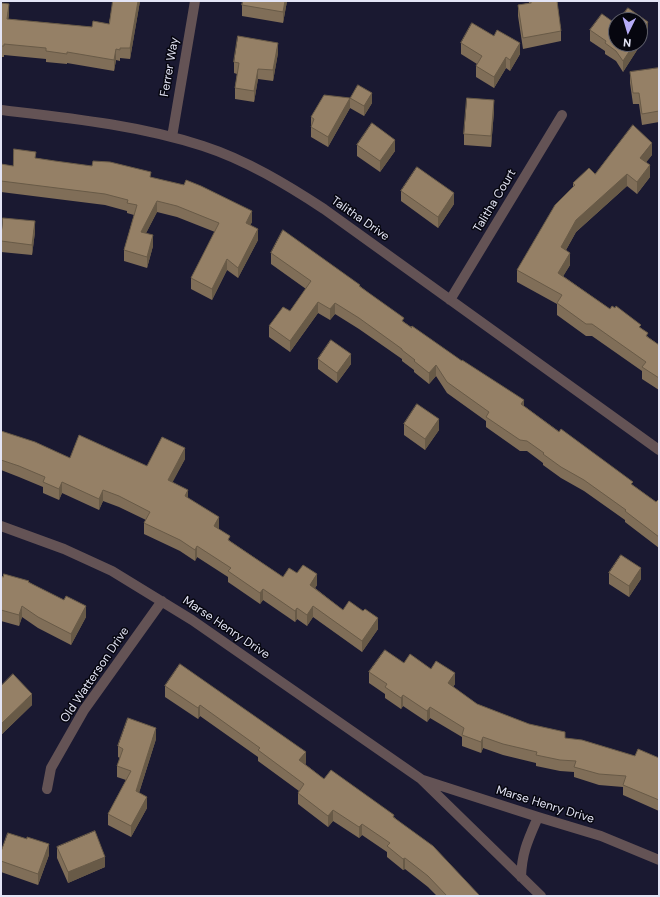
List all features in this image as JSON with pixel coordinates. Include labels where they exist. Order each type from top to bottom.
[{"type":"street","name":"Ferrer Way","points":[[172,137],[194,1]]},
{"type":"street","name":"Talitha Drive","points":[[1,110],[139,129],[204,146],[237,160],[291,188],[343,222],[659,450]]},
{"type":"street","name":"Talitha Court","points":[[450,300],[562,116]]},
{"type":"street","name":"Marse Henry Drive","points":[[1,526],[64,549],[112,571],[192,620],[422,779],[541,896]]},
{"type":"street","name":"Old Watterson Drive","points":[[47,789],[51,768],[84,710],[162,601]]},
{"type":"street","name":"Marse Henry Drive","points":[[422,779],[538,818],[601,836],[659,860]]},
{"type":"street","points":[[521,877],[522,861],[526,846],[538,818]]},
{"type":"building","points":[[113,1],[138,1],[130,48],[120,48],[120,50],[116,49],[114,60],[67,52],[67,54],[46,51],[46,48],[4,44],[4,46],[1,46],[1,3],[9,4],[7,19],[92,27],[93,21],[109,24]]},
{"type":"building","points":[[243,1],[285,1],[283,12],[242,5]]},
{"type":"building","points":[[530,1],[557,1],[561,31],[523,38],[518,5],[531,3]]},
{"type":"building","points":[[628,8],[634,12],[625,12]]},
{"type":"building","points":[[602,14],[608,18],[608,45],[605,43],[606,41],[590,30]]},
{"type":"building","points":[[472,23],[494,36],[497,30],[520,43],[510,60],[506,57],[494,77],[476,66],[482,56],[461,43]]},
{"type":"building","points":[[238,36],[278,43],[273,70],[258,69],[254,91],[235,88],[239,63],[234,62]]},
{"type":"building","points":[[617,52],[629,52],[623,61]]},
{"type":"building","points":[[659,68],[659,111],[642,114],[639,93],[633,93],[630,72]]},
{"type":"building","points":[[358,85],[372,93],[364,106],[350,98]]},
{"type":"building","points":[[324,95],[350,98],[328,137],[311,127],[314,119],[311,117]]},
{"type":"building","points":[[467,98],[494,100],[491,136],[464,134]]},
{"type":"building","points":[[372,123],[395,140],[380,161],[357,145]]},
{"type":"building","points":[[633,125],[652,143],[640,158],[650,165],[637,182],[627,174],[576,220],[561,247],[570,253],[558,273],[610,309],[612,306],[615,308],[616,306],[641,325],[639,327],[648,333],[646,336],[659,345],[659,378],[642,367],[646,362],[592,324],[586,324],[557,303],[562,295],[517,270],[555,205],[575,185],[573,183],[589,168],[595,174]]},
{"type":"building","points":[[14,149],[36,152],[35,158],[55,161],[92,166],[93,161],[110,162],[151,172],[150,177],[184,185],[186,180],[252,211],[246,223],[258,229],[238,268],[227,259],[212,289],[191,278],[219,223],[177,206],[157,201],[141,232],[153,235],[147,257],[124,250],[137,205],[127,203],[128,200],[105,194],[1,181],[1,164],[13,166]]},
{"type":"building","points":[[417,167],[454,193],[438,217],[401,191]]},
{"type":"building","points":[[3,218],[35,221],[32,245],[1,241]]},
{"type":"building","points":[[283,230],[404,318],[402,321],[412,328],[412,326],[462,361],[524,400],[521,404],[559,432],[561,429],[633,482],[631,484],[656,502],[659,500],[659,537],[625,511],[626,510],[584,480],[561,467],[527,441],[520,440],[486,417],[489,412],[447,382],[436,365],[429,373],[402,349],[359,318],[335,303],[330,309],[318,302],[290,341],[269,326],[283,307],[290,311],[311,281],[271,253]]},
{"type":"building","points":[[331,340],[351,354],[337,373],[318,359]]},
{"type":"building","points":[[417,404],[439,419],[425,439],[404,424]]},
{"type":"building","points":[[1,431],[35,442],[70,458],[79,435],[147,466],[162,437],[185,448],[168,480],[188,490],[185,496],[219,517],[214,526],[230,536],[228,540],[283,577],[289,568],[297,573],[303,565],[317,574],[310,585],[343,610],[349,601],[363,611],[365,609],[378,618],[362,641],[313,606],[307,615],[297,608],[295,611],[263,589],[260,593],[228,571],[231,568],[197,546],[195,550],[180,540],[144,523],[150,512],[119,496],[103,490],[99,499],[62,482],[59,489],[43,482],[45,477],[1,460]]},
{"type":"building","points":[[621,555],[641,568],[629,586],[609,573]]},
{"type":"building","points":[[4,574],[29,581],[28,582],[64,600],[66,596],[86,606],[71,634],[38,617],[22,606],[19,615],[1,610],[1,576],[3,577]]},
{"type":"building","points":[[385,650],[404,663],[410,654],[431,669],[436,661],[455,673],[448,683],[477,704],[529,724],[565,732],[565,738],[582,740],[635,756],[638,749],[659,758],[659,800],[623,785],[626,776],[599,774],[574,767],[576,761],[560,760],[536,755],[537,752],[503,744],[483,737],[481,742],[462,735],[464,728],[430,707],[427,711],[403,695],[401,698],[385,687],[387,684],[369,672]]},
{"type":"building","points":[[180,664],[306,752],[299,760],[324,779],[331,770],[394,815],[393,817],[433,846],[480,896],[447,896],[428,876],[387,846],[390,843],[362,824],[359,827],[333,810],[328,816],[298,793],[304,784],[258,750],[260,748],[200,705],[198,708],[165,686]]},
{"type":"building","points":[[13,674],[32,694],[2,723],[1,686]]},
{"type":"building","points":[[128,718],[156,728],[136,791],[147,797],[131,826],[108,814],[131,771],[117,766],[123,749],[118,746]]},
{"type":"building","points":[[95,831],[105,857],[68,872],[57,847]]},
{"type":"building","points":[[8,833],[49,844],[38,874],[1,861],[1,852]]}]
